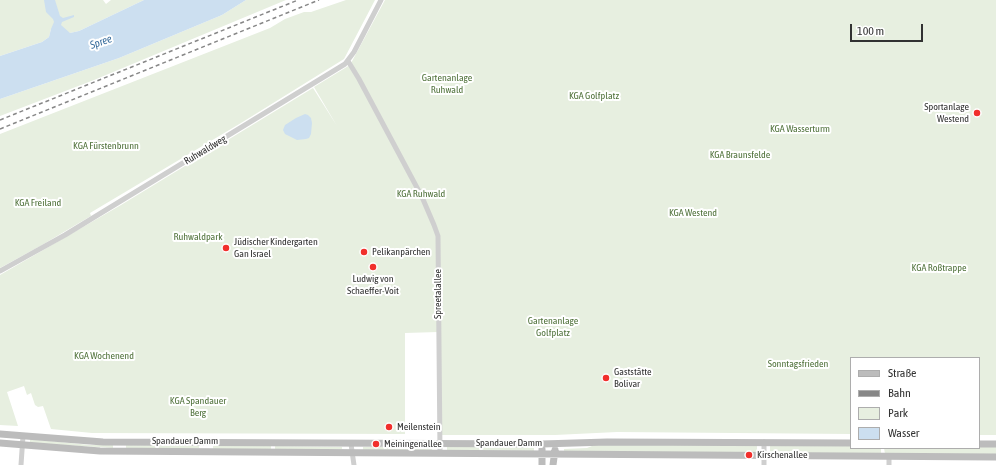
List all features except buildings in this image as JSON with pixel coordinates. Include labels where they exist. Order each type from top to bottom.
[{"type":"main road","name":"Spandauer Damm","points":[[0,434],[103,442],[351,444],[555,444],[615,442],[850,443]]},
{"type":"main road","name":"Spandauer Damm","points":[[0,443],[100,451],[996,457]]},
{"type":"main road","points":[[542,444],[542,465]]},
{"type":"main road","points":[[553,465],[555,444]]},
{"type":"main road","points":[[980,444],[996,444]]},
{"type":"street","name":"Ruhwaldweg","points":[[0,271],[61,238],[334,71],[348,61],[354,52],[381,0]]},
{"type":"street","name":"Spreetalallee","points":[[348,61],[360,79],[422,197],[438,236],[440,453]]},
{"type":"street","points":[[21,465],[23,436]]},
{"type":"street","points":[[764,442],[764,465]]},
{"type":"street","points":[[351,444],[354,465]]},
{"type":"street","points":[[889,456],[889,465]]},
{"type":"green space","points":[[0,0],[103,0],[106,4],[111,0],[144,0],[79,31],[70,33],[51,29],[49,37],[42,42],[0,56]]},
{"type":"green space","points":[[246,0],[286,0],[94,80],[0,116],[0,99],[119,58],[222,15]]},
{"type":"green space","points":[[346,0],[375,0],[344,59],[241,123],[90,213],[91,216],[0,268],[0,134],[270,28],[285,19]]},
{"type":"green space","points":[[385,0],[996,0],[996,435],[980,435],[980,357],[850,357],[850,434],[617,432],[555,435],[440,435],[438,332],[405,333],[405,434],[92,433],[51,429],[43,406],[38,407],[35,405],[31,393],[27,395],[24,386],[7,392],[18,426],[0,425],[0,275],[121,205],[313,88],[337,126],[314,87],[350,65]]},
{"type":"green space","points":[[30,439],[90,445],[113,445],[113,448],[30,443]]},
{"type":"green space","points":[[597,444],[757,445],[757,453],[564,451],[564,449],[587,448]]},
{"type":"green space","points":[[126,445],[199,446],[199,448],[126,448]]},
{"type":"green space","points":[[770,445],[850,446],[850,449],[881,449],[881,454],[770,453]]},
{"type":"green space","points":[[213,446],[271,446],[271,449],[213,449]]},
{"type":"green space","points":[[275,446],[342,447],[342,449],[275,449]]},
{"type":"green space","points":[[363,447],[432,447],[432,450],[363,450]]},
{"type":"green space","points":[[447,447],[534,447],[534,451],[447,450]]},
{"type":"green space","points":[[980,447],[996,447],[996,455],[885,454],[884,449],[980,449]]},
{"type":"water","name":"Spree","points":[[44,0],[55,0],[60,16],[63,18],[74,15],[74,17],[62,22],[61,25],[70,33],[79,31],[144,0],[246,0],[222,15],[119,58],[0,99],[0,56],[42,42],[49,37],[54,22],[46,12]]},
{"type":"water","points":[[305,114],[311,118],[312,123],[309,138],[297,140],[285,134],[283,130],[285,125]]},
{"type":"railway","points":[[0,120],[298,0]]},
{"type":"railway","points":[[0,129],[319,0]]},
{"type":"place","name":"Sportanlage Westend","points":[[977,113]]},
{"type":"place","name":"Jüdischer Kindergarten Gan Israel","points":[[226,248]]},
{"type":"place","name":"Pelikanpärchen","points":[[364,252]]},
{"type":"place","name":"Ludwig von Schaeffer-Voit","points":[[373,267]]},
{"type":"place","name":"Gaststätte Bolivar","points":[[606,378]]},
{"type":"place","name":"Meilenstein","points":[[389,427]]},
{"type":"place","name":"Meiningenallee","points":[[376,444]]},
{"type":"place","name":"Kirschenallee","points":[[749,455]]},
{"type":"park label","name":"Gartenanlage Ruhwald","points":[[447,84]]},
{"type":"park label","name":"KGA Golfplatz","points":[[594,96]]},
{"type":"park label","name":"KGA Wasserturm","points":[[800,129]]},
{"type":"park label","name":"KGA Fürstenbrunn","points":[[106,146]]},
{"type":"park label","name":"KGA Braunsfelde","points":[[740,155]]},
{"type":"park label","name":"KGA Ruhwald","points":[[421,194]]},
{"type":"park label","name":"KGA Freiland","points":[[38,203]]},
{"type":"park label","name":"KGA Westend","points":[[693,213]]},
{"type":"park label","name":"Ruhwaldpark","points":[[198,237]]},
{"type":"park label","name":"KGA Roßtrappe","points":[[939,268]]},
{"type":"park label","name":"Gartenanlage Golfplatz","points":[[553,326]]},
{"type":"park label","name":"KGA Wochenend","points":[[104,356]]},
{"type":"park label","name":"Sonntagsfrieden","points":[[798,364]]},
{"type":"park label","name":"KGA Spandauer Berg","points":[[198,406]]}]
